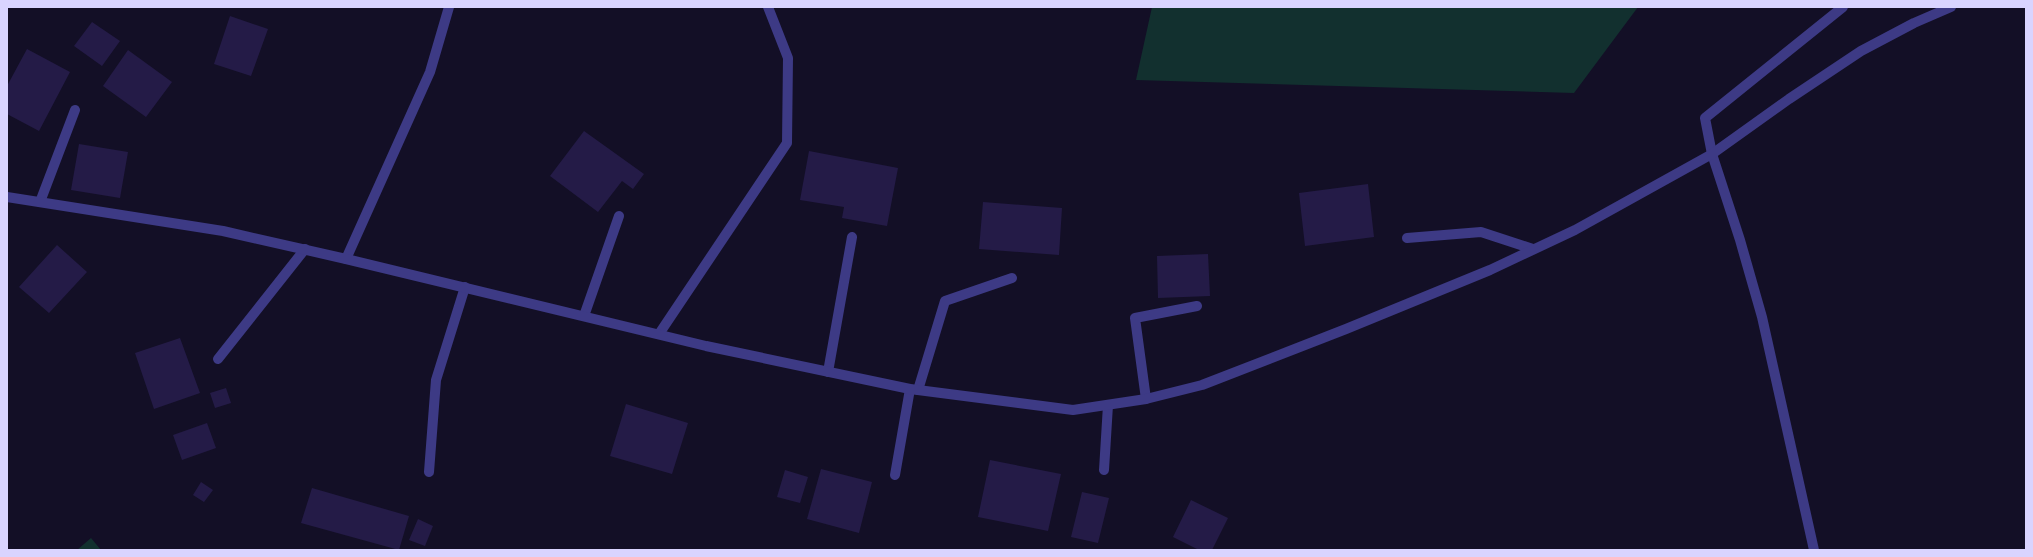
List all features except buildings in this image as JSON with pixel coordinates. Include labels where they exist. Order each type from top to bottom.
[{"type":"street","points":[[346,259],[430,72],[449,7]]},
{"type":"street","points":[[659,334],[787,144],[788,58],[768,7]]},
{"type":"street","points":[[1814,550],[1762,317],[1740,240],[1712,154],[1705,118],[1843,7]]},
{"type":"street","points":[[7,197],[223,231],[305,249],[659,334],[914,390],[1073,410],[1146,399],[1202,384],[1339,332],[1490,270],[1575,230],[1712,154],[1789,99],[1861,51],[1914,23],[1951,7]]},
{"type":"street","points":[[40,202],[75,110]]},
{"type":"street","points":[[584,316],[619,216]]},
{"type":"street","points":[[1407,238],[1481,232],[1533,249]]},
{"type":"street","points":[[828,372],[852,237]]},
{"type":"street","points":[[218,359],[305,249]]},
{"type":"street","points":[[895,475],[914,390],[945,301],[1012,278]]},
{"type":"street","points":[[429,472],[436,380],[465,287]]},
{"type":"street","points":[[1146,399],[1135,318],[1197,306]]},
{"type":"street","points":[[1104,470],[1108,405]]},
{"type":"green space","points":[[1152,7],[1638,7],[1574,93],[1136,80]]},
{"type":"green space","points":[[91,538],[101,550],[77,550]]}]
